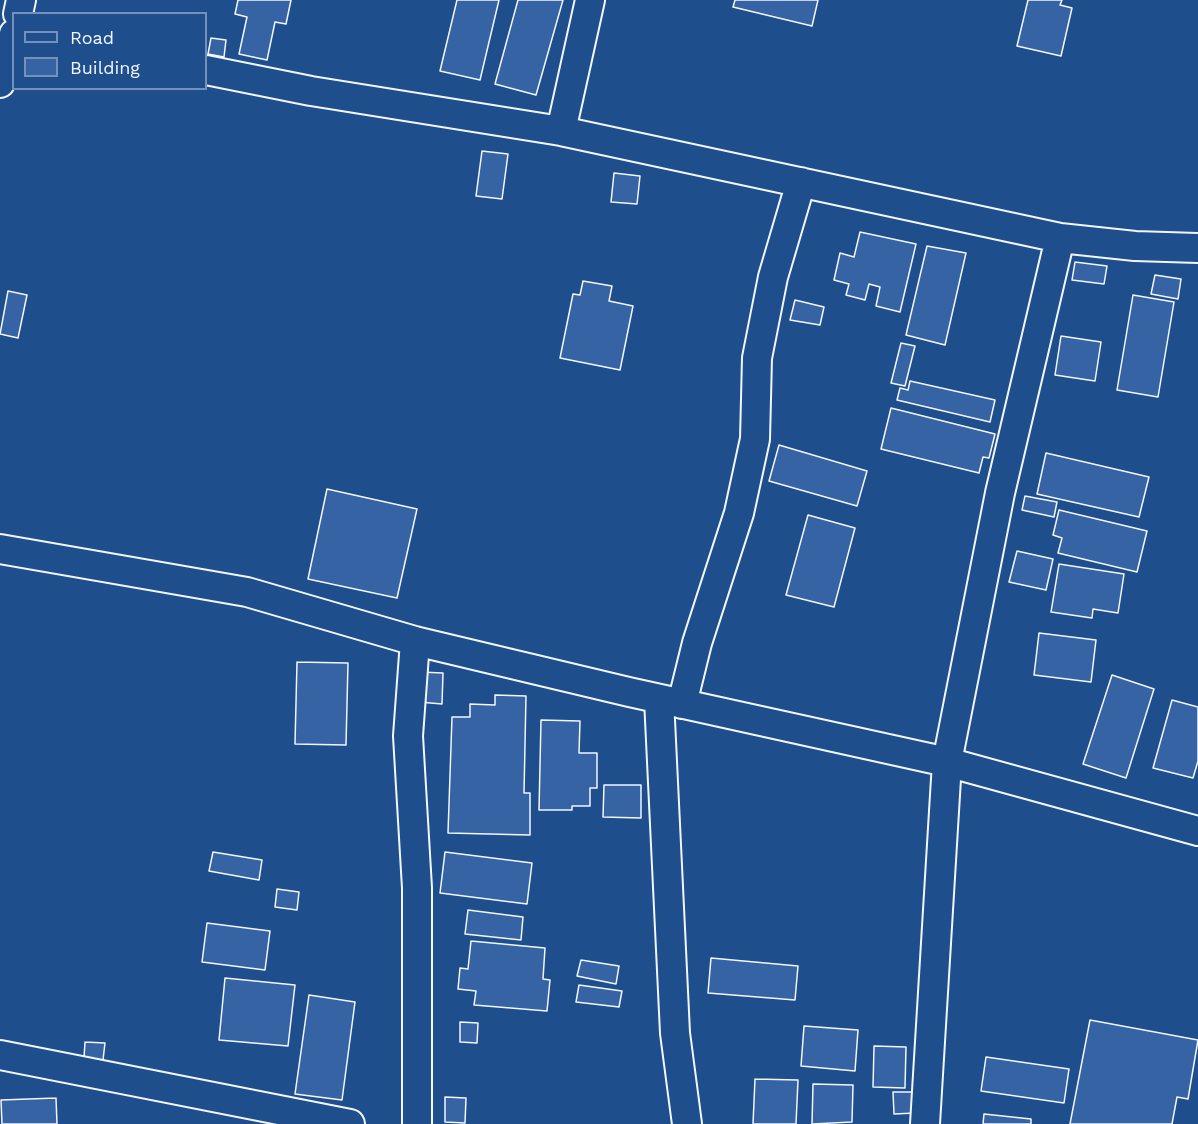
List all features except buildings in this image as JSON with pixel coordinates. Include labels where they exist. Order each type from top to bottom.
[{"type":"street","points":[[561,131],[590,0]]},
{"type":"street","points":[[0,83],[12,40]]},
{"type":"street","points":[[207,70],[311,91],[561,131],[1060,238],[1135,246],[1198,248]]},
{"type":"street","points":[[687,1124],[675,1033],[670,701],[697,643],[739,513],[755,439],[757,358],[773,277],[801,182]]},
{"type":"street","points":[[925,1124],[947,762],[1000,493],[1060,238]]},
{"type":"street","points":[[0,549],[247,592],[415,641],[670,701],[947,762],[1198,831]]},
{"type":"street","points":[[415,641],[408,736],[417,888],[417,1124]]},
{"type":"street","points":[[0,1055],[350,1124]]}]
